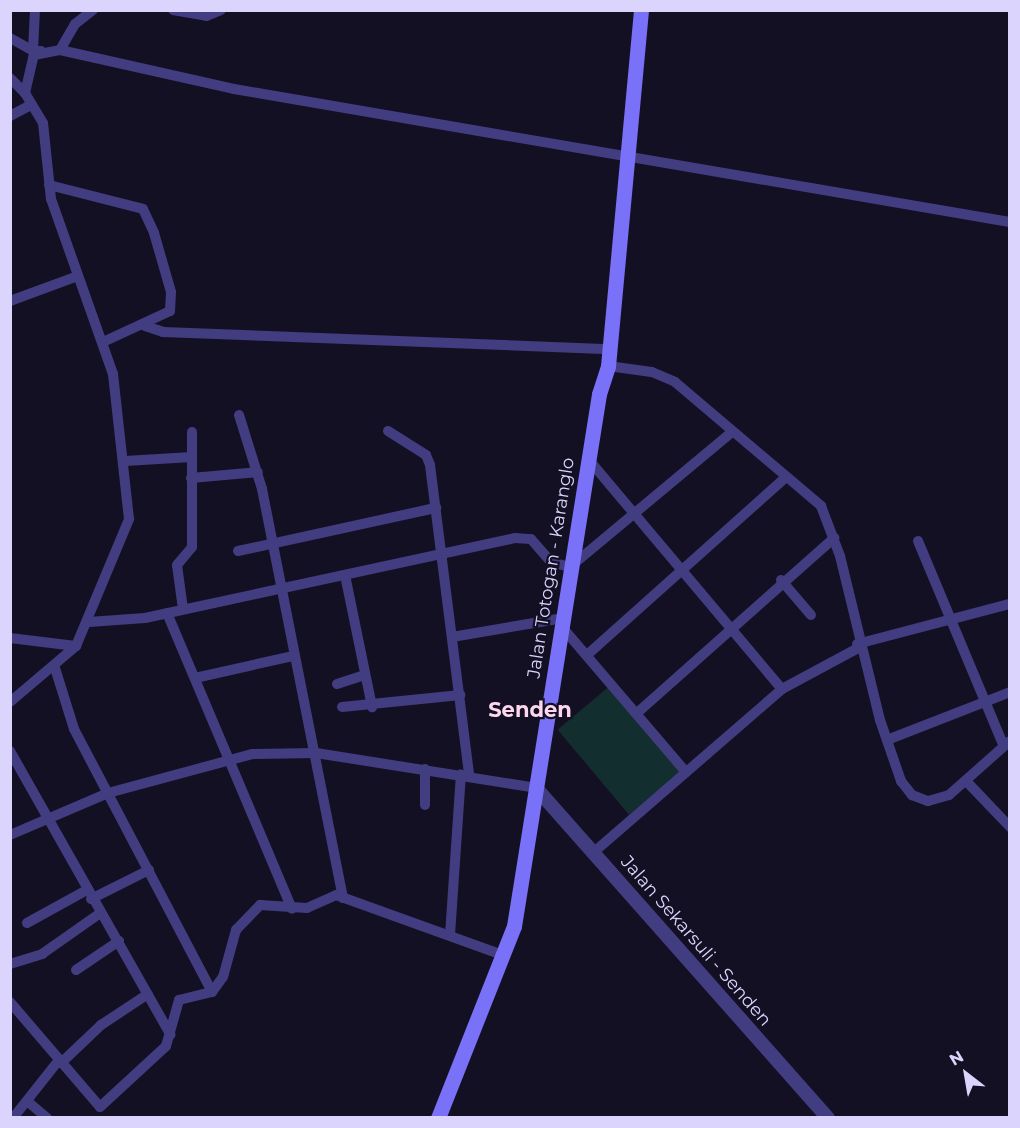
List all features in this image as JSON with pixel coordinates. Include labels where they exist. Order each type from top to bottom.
[{"type":"main road","name":"Jalan Totogan - Karanglo","points":[[438,1118],[514,926],[570,567],[609,357],[641,10]]},
{"type":"street","points":[[25,93],[32,60],[37,51],[35,10]]},
{"type":"street","points":[[173,10],[206,16],[221,10]]},
{"type":"street","points":[[60,50],[75,24],[92,11]]},
{"type":"street","points":[[10,38],[37,51],[60,50],[234,89],[1010,222]]},
{"type":"street","points":[[10,78],[25,93],[43,123],[49,185],[78,276],[105,341],[125,461],[128,526],[89,622],[76,646],[55,668],[10,702]]},
{"type":"street","points":[[10,116],[31,105]]},
{"type":"street","points":[[49,185],[146,213],[172,306],[165,318],[105,341]]},
{"type":"street","points":[[10,301],[78,276]]},
{"type":"street","points":[[145,326],[163,332],[609,357],[669,379],[821,506],[834,538],[858,646],[901,781],[916,798],[943,798],[968,783],[1006,743],[982,703],[918,541]]},
{"type":"street","points":[[239,415],[258,472],[283,588],[293,656],[316,753],[343,898]]},
{"type":"street","points":[[388,431],[429,460],[460,695],[465,775],[450,935]]},
{"type":"street","points":[[183,609],[177,565],[192,547],[192,432]]},
{"type":"street","points":[[89,622],[103,625],[167,613],[440,553],[523,538],[551,562],[570,567],[732,432]]},
{"type":"street","points":[[125,461],[192,457]]},
{"type":"street","points":[[589,460],[632,516],[782,689]]},
{"type":"street","points":[[191,478],[258,472]]},
{"type":"street","points":[[587,655],[785,478]]},
{"type":"street","points":[[238,551],[436,508]]},
{"type":"street","points":[[637,713],[781,580],[834,538]]},
{"type":"street","points":[[345,575],[372,707]]},
{"type":"street","points":[[781,580],[811,615]]},
{"type":"street","points":[[594,852],[782,689],[858,646],[1010,604]]},
{"type":"street","points":[[167,613],[292,909]]},
{"type":"street","points":[[452,637],[562,623],[686,772]]},
{"type":"street","points":[[10,638],[76,646]]},
{"type":"street","points":[[195,678],[293,656]]},
{"type":"street","points":[[55,668],[74,729],[212,992]]},
{"type":"street","points":[[337,684],[365,675]]},
{"type":"street","points":[[887,740],[1010,692]]},
{"type":"street","points":[[342,707],[372,707],[460,695]]},
{"type":"street","points":[[10,751],[99,914],[119,941],[171,1035]]},
{"type":"street","points":[[10,835],[108,794],[230,758],[316,753],[536,788]]},
{"type":"street","points":[[425,769],[425,805]]},
{"type":"street","points":[[968,783],[1010,827]]},
{"type":"street","name":"Jalan Sekarsuli - Senden","points":[[536,788],[828,1118]]},
{"type":"street","points":[[27,923],[89,894],[149,870]]},
{"type":"street","points":[[10,1002],[101,1112],[160,1054],[171,1035],[179,1000],[212,992],[223,977],[230,942],[251,912],[268,904],[292,909],[331,896],[343,898],[503,955]]},
{"type":"street","points":[[10,964],[42,954],[99,914]]},
{"type":"street","points":[[76,970],[119,941]]},
{"type":"street","points":[[13,1118],[60,1062],[100,1025],[148,994]]},
{"type":"street","points":[[27,1101],[47,1118]]},
{"type":"green space","points":[[612,684],[683,769],[629,815],[558,730]]},
{"type":"district","name":"Senden","points":[[530,710]]}]
